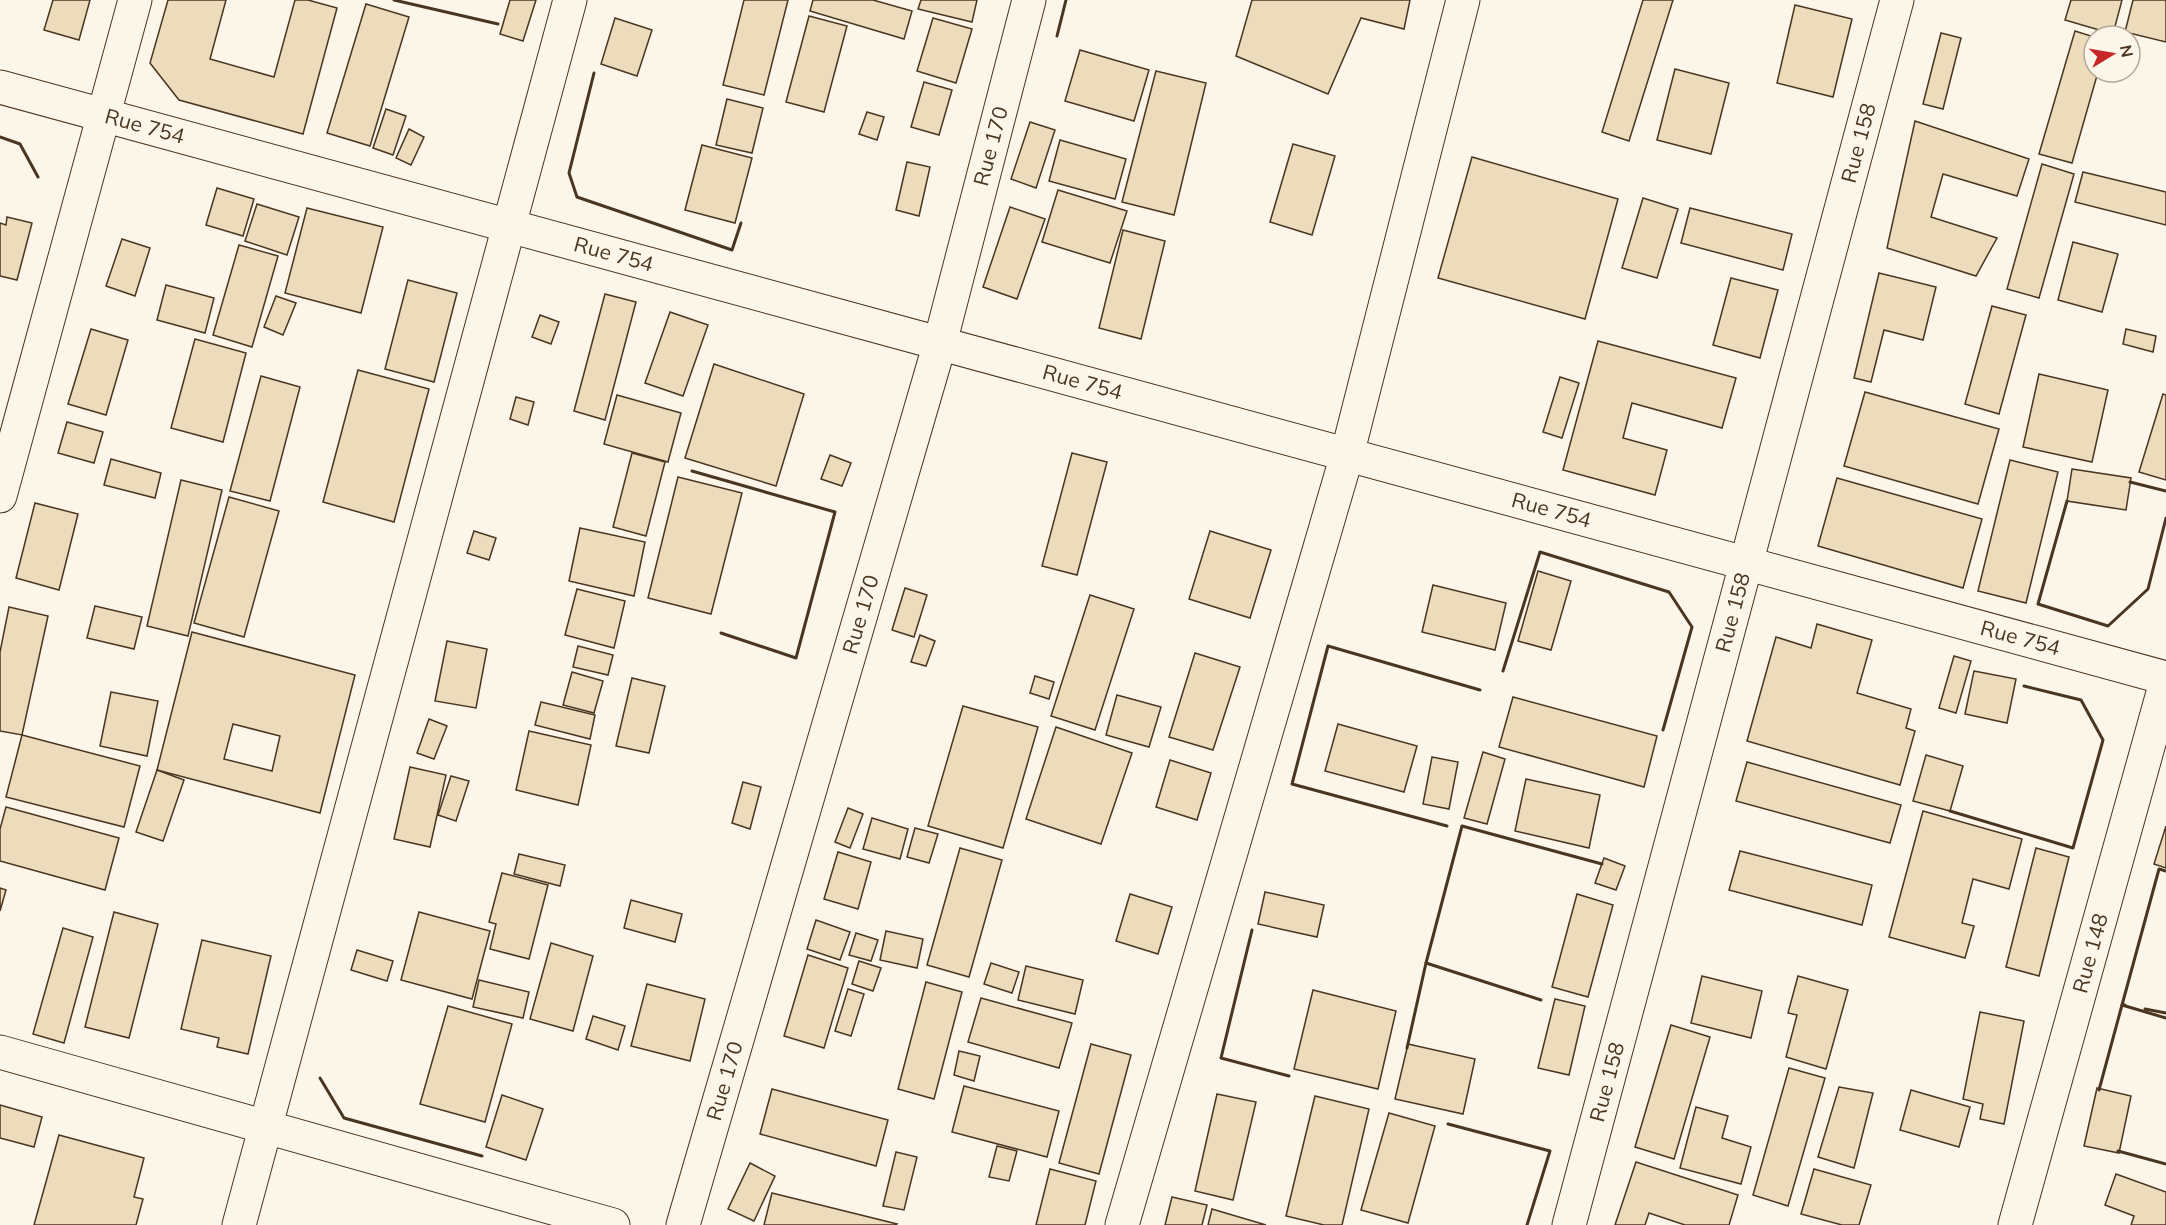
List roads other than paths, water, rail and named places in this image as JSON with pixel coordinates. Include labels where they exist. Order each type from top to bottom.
[{"type":"street","points":[[0,496],[135,0]]},
{"type":"street","points":[[239,1225],[570,0]]},
{"type":"street","name":"Rue 170","points":[[683,1225],[940,343],[1029,0]]},
{"type":"street","points":[[1122,1225],[1347,455],[1463,0]]},
{"type":"street","name":"Rue 158","points":[[1569,1225],[1897,0]]},
{"type":"street","name":"Rue 754","points":[[0,87],[2166,680]]},
{"type":"street","name":"Rue 148","points":[[2015,1225],[2166,680]]},
{"type":"street","points":[[0,1052],[613,1225]]}]
